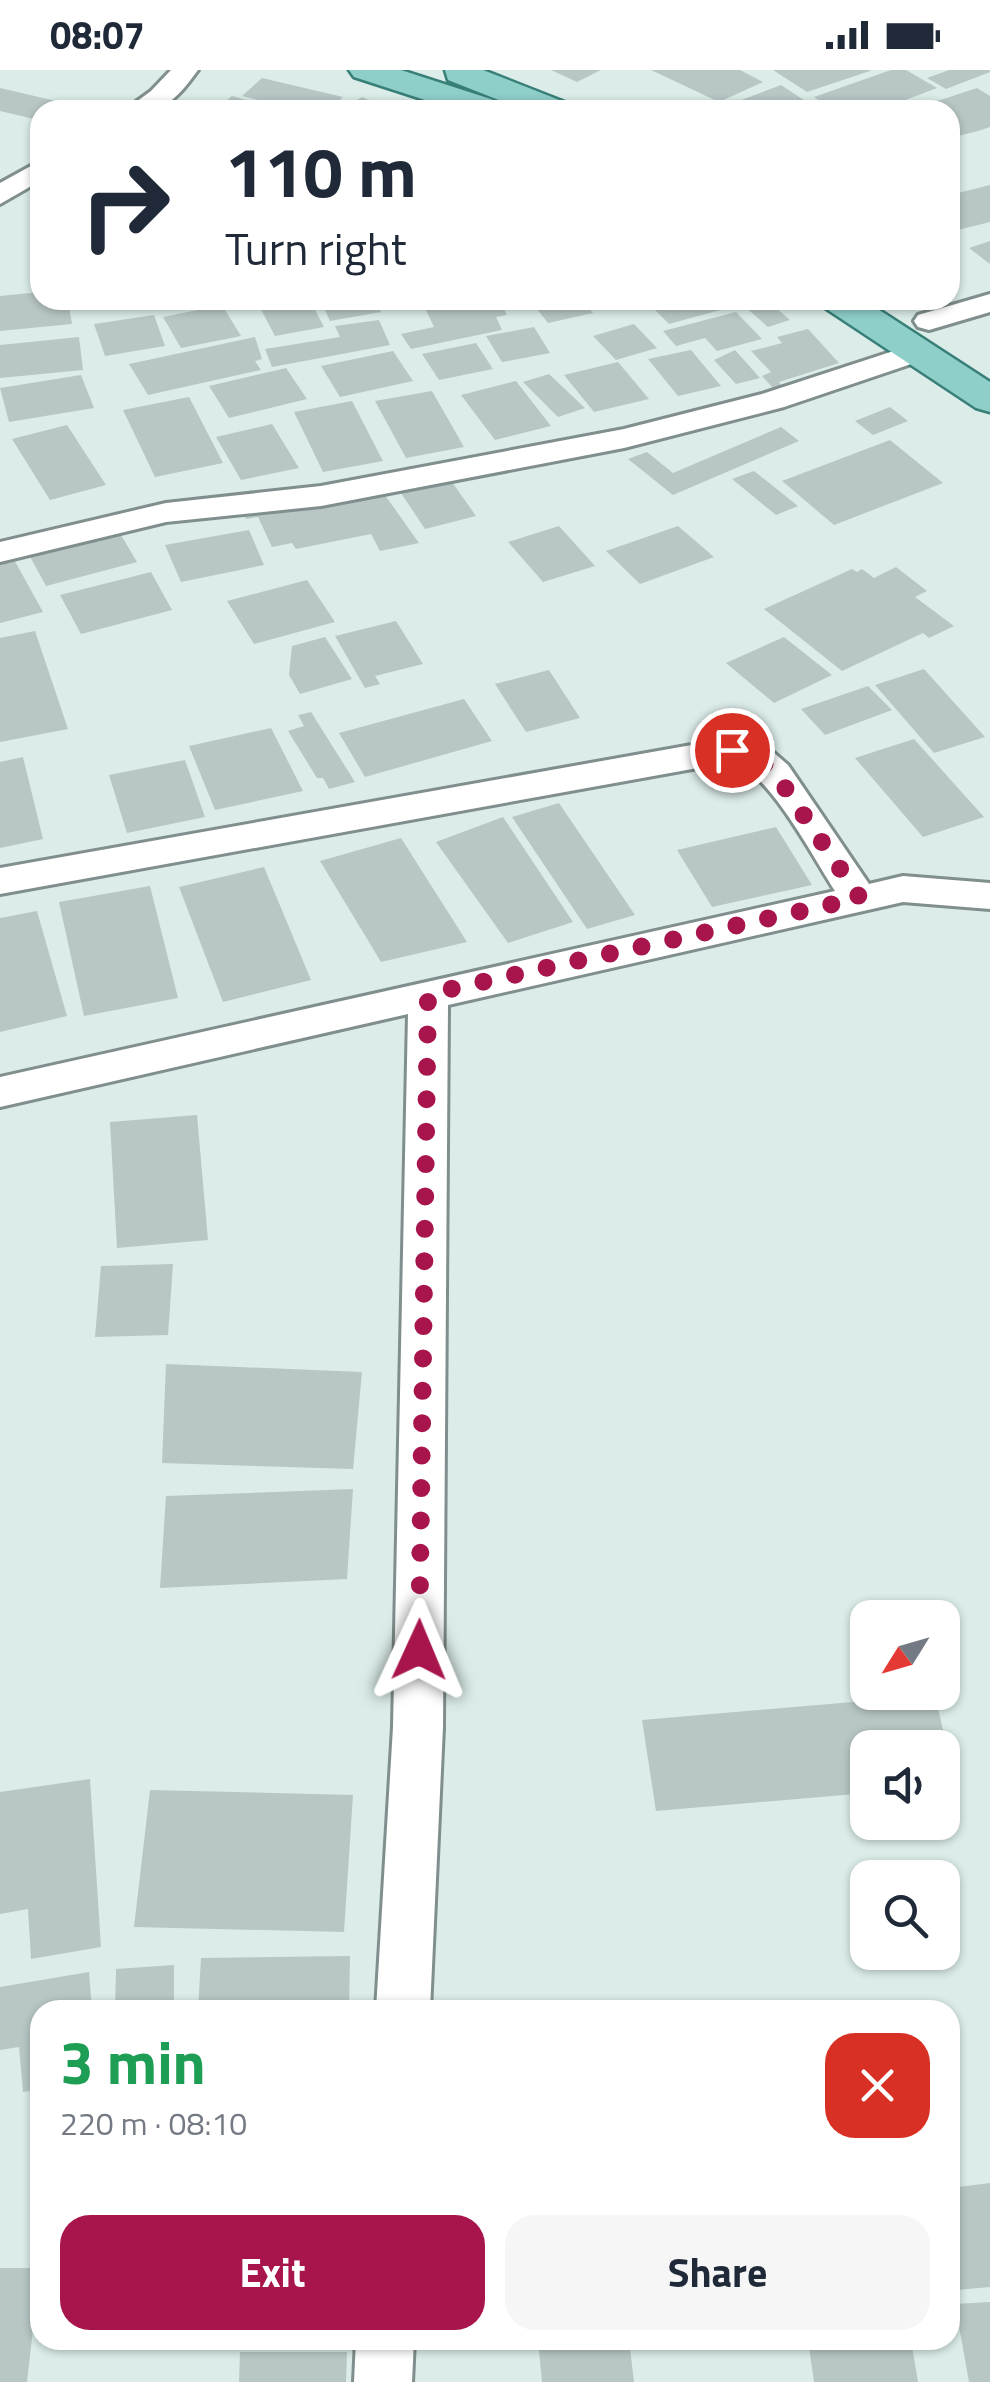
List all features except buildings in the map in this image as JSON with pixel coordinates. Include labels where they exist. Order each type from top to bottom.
[{"type":"main road","points":[[366,70],[494,87]]},
{"type":"main road","points":[[448,70],[528,100]]},
{"type":"main road","points":[[861,310],[990,361]]},
{"type":"main road","points":[[904,310],[924,337],[990,400]]},
{"type":"street","points":[[155,100],[185,70]]},
{"type":"street","points":[[0,196],[30,176]]},
{"type":"street","points":[[0,552],[90,528],[220,505],[316,496],[572,448],[740,409],[852,378],[990,303]]},
{"type":"street","points":[[0,881],[732,750],[753,754],[775,773],[860,898]]},
{"type":"street","points":[[0,1092],[903,888],[990,896]]},
{"type":"street","points":[[404,2000],[418,1728],[428,994]]},
{"type":"street","points":[[383,2382],[385,2350]]},
{"type":"route","points":[[419,1650],[428,994],[860,898],[775,773],[753,754],[732,750]]}]
